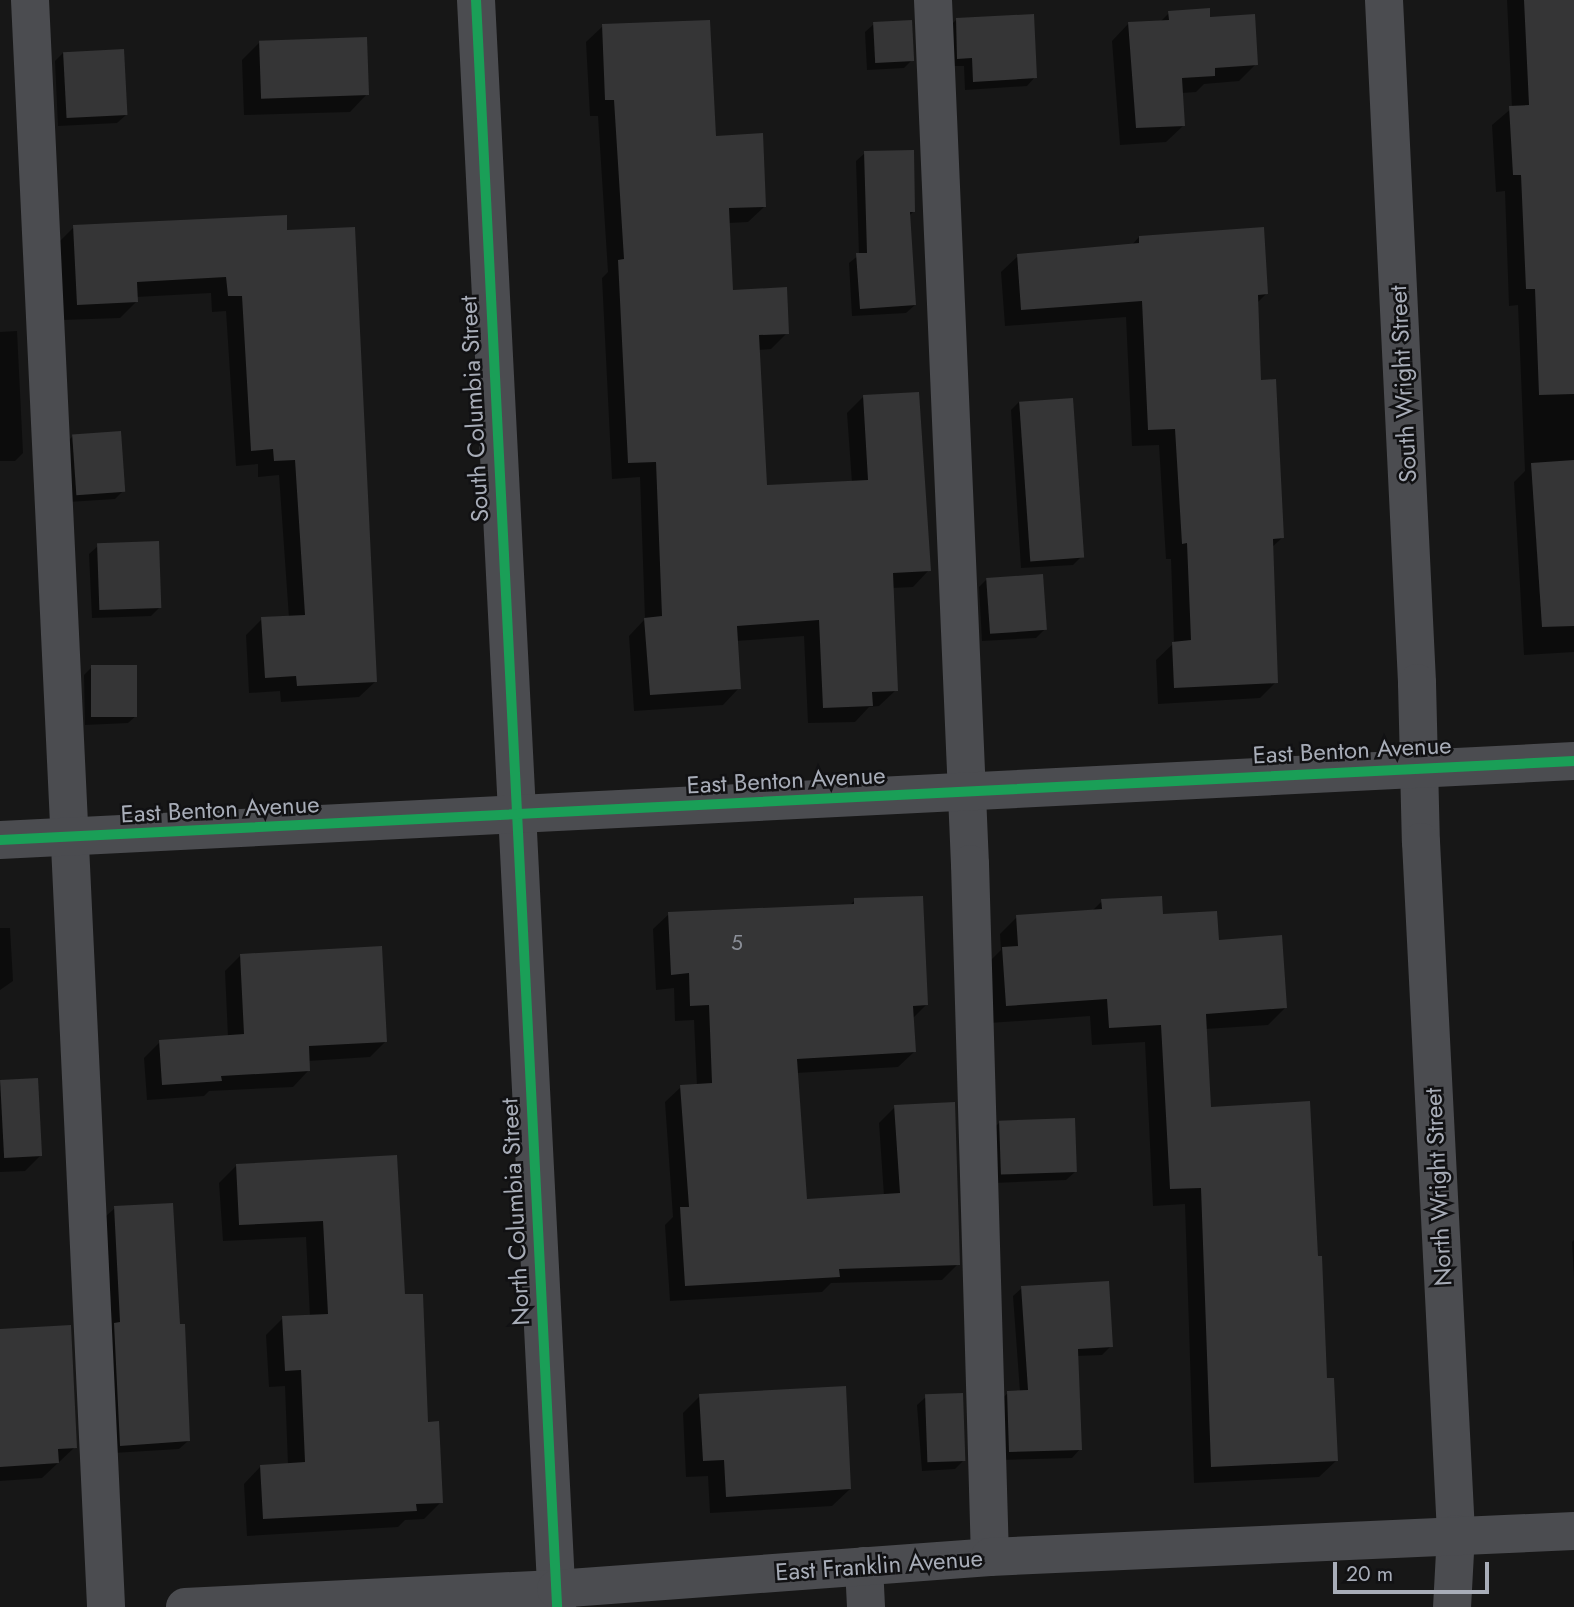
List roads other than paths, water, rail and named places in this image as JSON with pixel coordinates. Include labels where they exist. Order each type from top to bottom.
[{"type":"street","points":[[30,0],[65,771],[72,838],[73,924],[106,1607]]},
{"type":"street","name":"South Columbia Street","points":[[476,0],[515,815]]},
{"type":"street","points":[[933,0],[966,792],[990,1557]]},
{"type":"street","name":"South Wright Street","points":[[1384,0],[1419,767]]},
{"type":"street","name":"East Benton Avenue","points":[[0,840],[1574,761]]},
{"type":"street","name":"North Wright Street","points":[[1419,767],[1457,1534],[1452,1607]]},
{"type":"street","name":"North Columbia Street","points":[[515,815],[556,1598]]},
{"type":"street","name":"East Franklin Avenue","points":[[185,1607],[556,1598],[864,1566],[990,1557],[1457,1534],[1574,1531]]},
{"type":"street","points":[[864,1566],[866,1607]]}]
